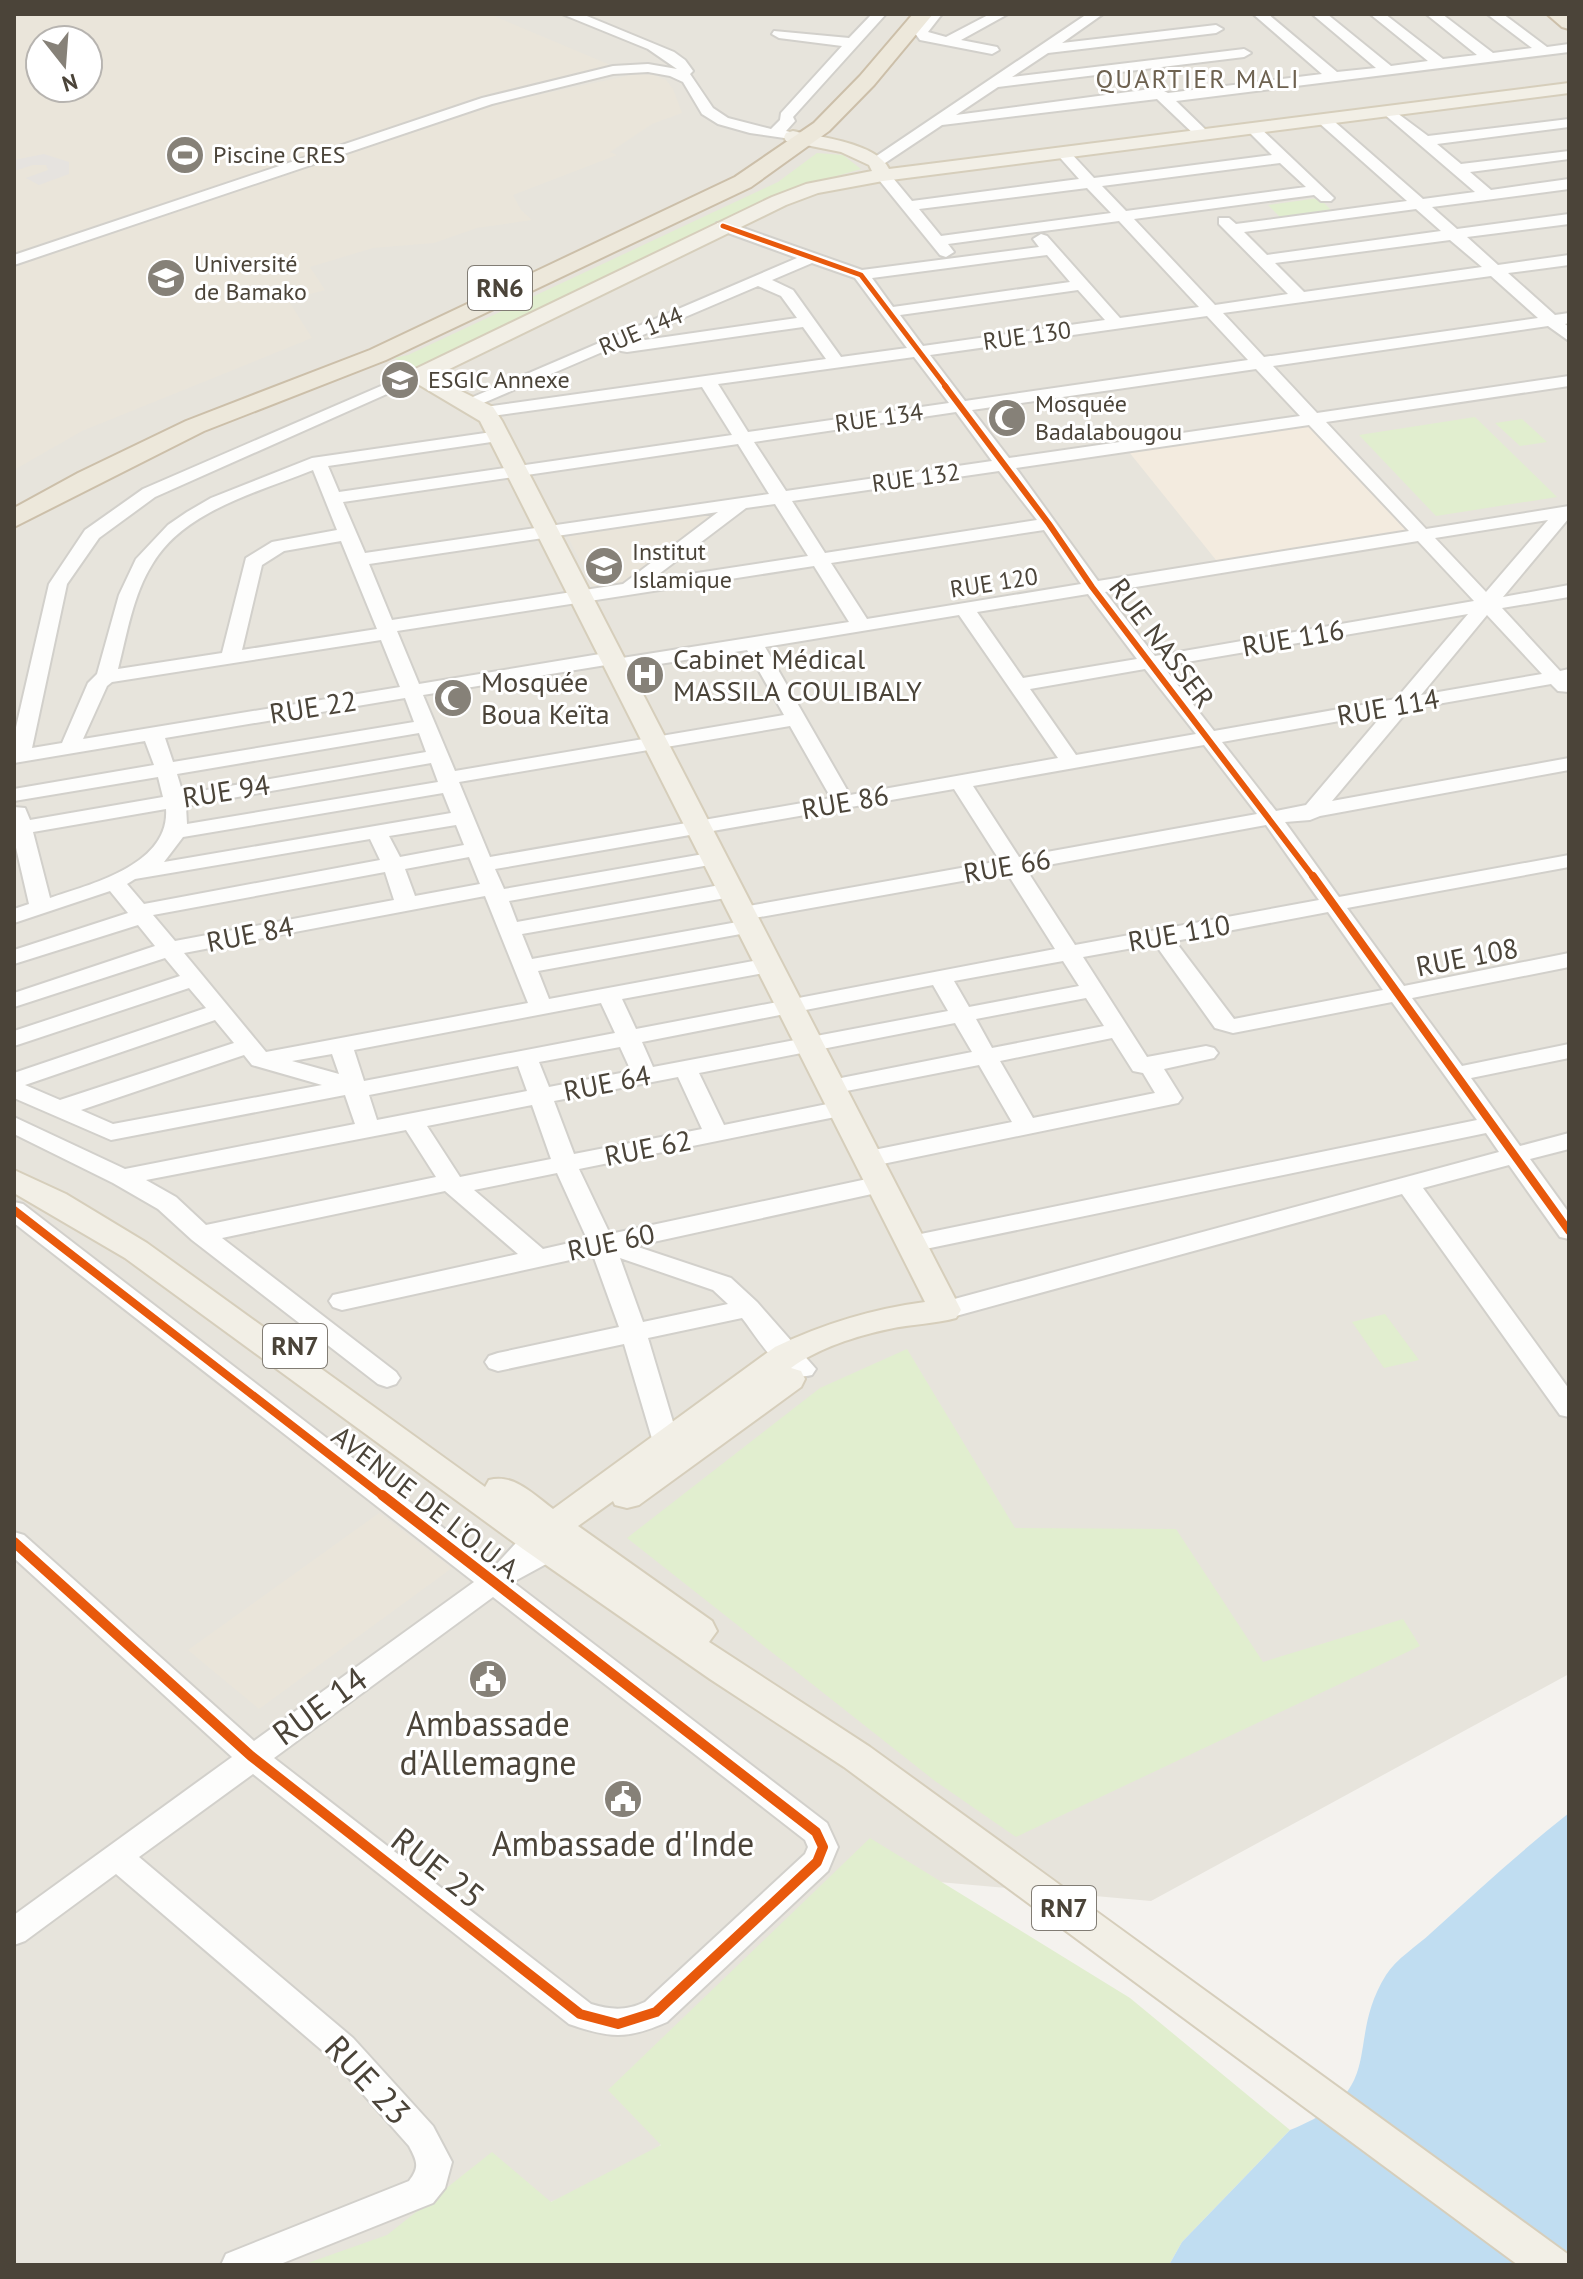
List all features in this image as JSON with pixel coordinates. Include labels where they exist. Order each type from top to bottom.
[{"type":"highway","name":"RN6","points":[[14,519],[87,478],[195,426],[378,355],[743,182],[839,94],[908,14]]},
{"type":"highway","name":"RN6","points":[[14,507],[153,434],[233,399],[383,342],[699,196],[853,95],[923,14]]},
{"type":"highway","points":[[1557,14],[1569,23]]},
{"type":"main road","points":[[417,377],[723,226],[813,188],[880,168],[1062,152],[1568,87]]},
{"type":"main road","points":[[792,136],[846,148],[880,168]]},
{"type":"main road","points":[[417,377],[476,407],[499,436],[911,1244],[936,1312],[795,1362],[666,1442],[552,1538]]},
{"type":"main road","name":"AVENUE DE L'O.U.A.","points":[[14,1167],[50,1184],[159,1251],[552,1538]]},
{"type":"main road","name":"AVENUE DE L'O.U.A.","points":[[14,1180],[145,1257],[776,1689],[857,1757],[1552,2265]]},
{"type":"main road","points":[[552,1538],[795,1362]]},
{"type":"street","points":[[569,14],[678,60],[686,70],[684,76]]},
{"type":"street","points":[[14,260],[487,101],[613,70],[648,68],[684,76],[693,83],[707,111],[736,125],[792,136],[786,116],[879,14]]},
{"type":"street","points":[[935,14],[921,34],[992,50]]},
{"type":"street","points":[[948,41],[1001,14]]},
{"type":"street","points":[[1199,14],[1256,63]]},
{"type":"street","points":[[1260,14],[1334,77]]},
{"type":"street","points":[[1319,14],[1388,70]]},
{"type":"street","points":[[1377,14],[1440,64]]},
{"type":"street","points":[[1433,14],[1490,58]]},
{"type":"street","points":[[1494,14],[1544,51]]},
{"type":"street","points":[[955,263],[880,168],[937,122],[1091,15]]},
{"type":"street","points":[[1046,49],[1216,29]]},
{"type":"street","points":[[779,34],[852,43]]},
{"type":"street","points":[[937,122],[1162,96],[1273,79],[1334,77],[1569,48]]},
{"type":"street","points":[[995,83],[1244,53]]},
{"type":"street","points":[[1131,67],[1202,134]]},
{"type":"street","points":[[1389,111],[1488,195]]},
{"type":"street","points":[[1323,119],[1495,270],[1560,319],[1569,336]]},
{"type":"street","points":[[1425,141],[1569,123]]},
{"type":"street","points":[[1252,128],[1343,214]]},
{"type":"street","points":[[1062,152],[1486,605],[1565,681]]},
{"type":"street","points":[[1458,169],[1569,155]]},
{"type":"street","points":[[908,206],[1283,158]]},
{"type":"street","points":[[1232,229],[1569,184]]},
{"type":"street","points":[[937,241],[1318,190]]},
{"type":"street","points":[[1208,205],[1301,298]]},
{"type":"street","points":[[1264,260],[1569,219]]},
{"type":"street","points":[[723,226],[861,275],[1051,250]]},
{"type":"street","points":[[1032,228],[1116,323]]},
{"type":"street","name":"RUE 144","points":[[476,407],[594,351],[812,257]]},
{"type":"street","name":"RUE 130","points":[[476,407],[707,381],[1569,260]]},
{"type":"street","name":"RUE NASSER","points":[[861,275],[1049,524],[1092,587],[1271,818],[1569,1231]]},
{"type":"street","points":[[761,281],[787,293],[837,363]]},
{"type":"street","points":[[889,312],[1082,285]]},
{"type":"street","name":"RUE 134","points":[[332,498],[1560,319]]},
{"type":"street","points":[[594,351],[807,322]]},
{"type":"street","points":[[17,756],[58,584],[92,534],[149,493],[417,377]]},
{"type":"street","points":[[707,381],[861,625]]},
{"type":"street","name":"RUE 132","points":[[358,560],[1569,381]]},
{"type":"street","points":[[106,677],[128,595],[145,559],[174,529],[217,502],[318,462],[499,436]]},
{"type":"street","points":[[318,462],[541,1007]]},
{"type":"street","points":[[627,590],[741,504]]},
{"type":"street","points":[[1286,839],[1314,810],[1566,511]]},
{"type":"street","name":"RUE 120","points":[[614,661],[861,625],[1566,511]]},
{"type":"street","points":[[70,747],[98,683],[106,677],[581,597],[1049,524]]},
{"type":"street","points":[[231,657],[253,562],[279,546],[347,534]]},
{"type":"street","name":"RUE 116","points":[[1017,685],[1569,591]]},
{"type":"street","points":[[964,608],[1071,762]]},
{"type":"street","points":[[752,642],[844,802]]},
{"type":"street","name":"RUE 22","points":[[17,756],[614,661]]},
{"type":"street","name":"RUE 114","points":[[1207,739],[1565,681]]},
{"type":"street","points":[[175,832],[796,719]]},
{"type":"street","points":[[233,720],[274,849]]},
{"type":"street","points":[[41,907],[18,828],[14,794],[425,726]]},
{"type":"street","points":[[125,878],[162,849],[175,832],[173,800],[153,733]]},
{"type":"street","name":"RUE 86","points":[[14,957],[141,914],[393,865],[612,843],[1207,739]]},
{"type":"street","name":"RUE 94","points":[[18,828],[438,756]]},
{"type":"street","name":"RUE 66","points":[[741,910],[1012,865],[1569,764]]},
{"type":"street","points":[[868,1159],[1170,1098],[1118,1030],[960,782]]},
{"type":"street","points":[[14,916],[125,878],[463,817]]},
{"type":"street","points":[[376,831],[393,865],[407,905]]},
{"type":"street","points":[[612,843],[627,874]]},
{"type":"street","name":"RUE 84","points":[[24,997],[170,949],[407,905],[602,878],[715,858]]},
{"type":"street","name":"RUE 110","points":[[14,1089],[111,1132],[1569,861]]},
{"type":"street","points":[[125,878],[141,914],[254,1053],[355,1088]]},
{"type":"street","points":[[602,878],[611,951]]},
{"type":"street","points":[[509,930],[606,913],[741,910]]},
{"type":"street","points":[[524,967],[611,951],[741,910]]},
{"type":"street","name":"RUE 108","points":[[1160,936],[1223,1023],[1233,1026],[1569,960]]},
{"type":"street","points":[[14,964],[24,997]]},
{"type":"street","points":[[59,1109],[254,1053],[341,1045],[769,965]]},
{"type":"street","points":[[940,977],[1026,1126]]},
{"type":"street","points":[[14,1039],[194,979]]},
{"type":"street","name":"RUE 64","points":[[122,1177],[1092,990]]},
{"type":"street","points":[[609,995],[645,1076]]},
{"type":"street","points":[[14,1081],[220,1011]]},
{"type":"street","name":"RUE 62","points":[[201,1234],[716,1134],[986,1056],[1118,1030]]},
{"type":"street","points":[[341,1045],[368,1129]]},
{"type":"street","points":[[1456,1074],[1569,1051]]},
{"type":"street","points":[[1145,1065],[1206,1053]]},
{"type":"street","points":[[526,1057],[565,1164],[602,1244],[634,1334],[666,1442]]},
{"type":"street","points":[[685,1068],[716,1134]]},
{"type":"street","points":[[412,1121],[453,1184],[538,1258]]},
{"type":"street","points":[[14,1125],[122,1177],[167,1203],[201,1234],[387,1378]]},
{"type":"street","points":[[911,1244],[1490,1125]]},
{"type":"street","points":[[936,1312],[1569,1141]]},
{"type":"street","name":"RUE 60","points":[[342,1301],[881,1184]]},
{"type":"street","points":[[1408,1185],[1569,1408]]},
{"type":"street","name":"AVENUE DE L'O.U.A.","points":[[14,1210],[502,1575],[816,1832]]},
{"type":"street","points":[[602,1244],[722,1284],[748,1308],[795,1362]]},
{"type":"street","points":[[498,1362],[748,1308]]},
{"type":"street","name":"RUE 14","points":[[14,1932],[552,1538]]},
{"type":"street","name":"RUE 25","points":[[14,1542],[251,1756],[580,2014],[605,2023],[629,2025],[656,2012],[817,1862],[823,1847],[816,1832]]},
{"type":"street","name":"RUE 23","points":[[116,1856],[342,2048],[421,2136],[435,2162],[433,2177],[421,2192],[238,2265]]},
{"type":"shaded area","points":[[14,14],[1569,14],[1569,1674],[1151,1901],[916,1880],[641,2165],[397,2265],[14,2265]]},
{"type":"shaded area","name":"Université de Bamako","points":[[14,14],[489,14],[615,67],[467,103],[14,255]]},
{"type":"shaded area","name":"Université de Bamako","points":[[636,74],[654,75],[666,80],[682,113],[652,124],[610,152],[617,155],[513,195],[521,210],[532,220],[477,228],[434,243],[373,248],[310,267],[325,290],[288,300],[312,338],[82,431],[14,470],[14,267],[486,106]]},
{"type":"shaded area","points":[[44,154],[69,162],[69,174],[39,185],[26,178],[48,170],[46,165],[14,171],[14,160]]},
{"type":"shaded area","points":[[1309,426],[1411,533],[1220,565],[1129,452]]},
{"type":"shaded area","points":[[715,513],[621,584],[607,587],[593,587],[567,535]]},
{"type":"shaded area","points":[[379,1513],[452,1568],[259,1709],[188,1650]]},
{"type":"green space","points":[[817,153],[843,155],[861,169],[778,193],[416,368],[394,358],[408,355],[778,182]]},
{"type":"green space","points":[[1319,198],[1333,212],[1282,219],[1268,205]]},
{"type":"green space","points":[[1475,417],[1557,497],[1436,516],[1359,435]]},
{"type":"green space","points":[[1522,419],[1547,442],[1520,446],[1495,423]]},
{"type":"green space","points":[[1385,1314],[1419,1360],[1384,1368],[1352,1322]]},
{"type":"green space","points":[[907,1349],[1015,1528],[1176,1529],[1263,1662],[1403,1619],[1420,1646],[1016,1837],[935,1781],[627,1538],[820,1388]]},
{"type":"green space","points":[[870,1838],[1130,1998],[1290,2130],[1182,2242],[1169,2265],[302,2265],[387,2235],[492,2152],[551,2202],[661,2145],[608,2090]]},
{"type":"water","points":[[1569,1813],[1569,2265],[1169,2265],[1182,2242],[1290,2130],[1321,2115],[1342,2099],[1353,2082],[1374,2000],[1390,1969]]},
{"type":"cycle path","points":[[723,226],[861,275],[1049,524],[1092,587],[1271,818],[1569,1231]]},
{"type":"cycle path","points":[[14,1210],[816,1832],[823,1847],[817,1862],[656,2012],[618,2024],[580,2014],[251,1756],[14,1542]]},
{"type":"place","name":"Piscine CRES","points":[[185,155]]},
{"type":"place","name":"Université de Bamako","points":[[166,278]]},
{"type":"place","name":"ESGIC Annexe","points":[[400,380]]},
{"type":"place","name":"Mosquée Badalabougou","points":[[1007,418]]},
{"type":"place","name":"Institut Islamique","points":[[604,566]]},
{"type":"place","name":"Cabinet Médical MASSILA COULIBALY","points":[[645,675]]},
{"type":"place","name":"Mosquée Boua Keïta","points":[[453,698]]},
{"type":"place","name":"Ambassade d'Allemagne","points":[[488,1679]]},
{"type":"place","name":"Ambassade d'Inde","points":[[623,1799]]},
{"type":"district","name":"QUARTIER MALI","points":[[1198,79]]}]
